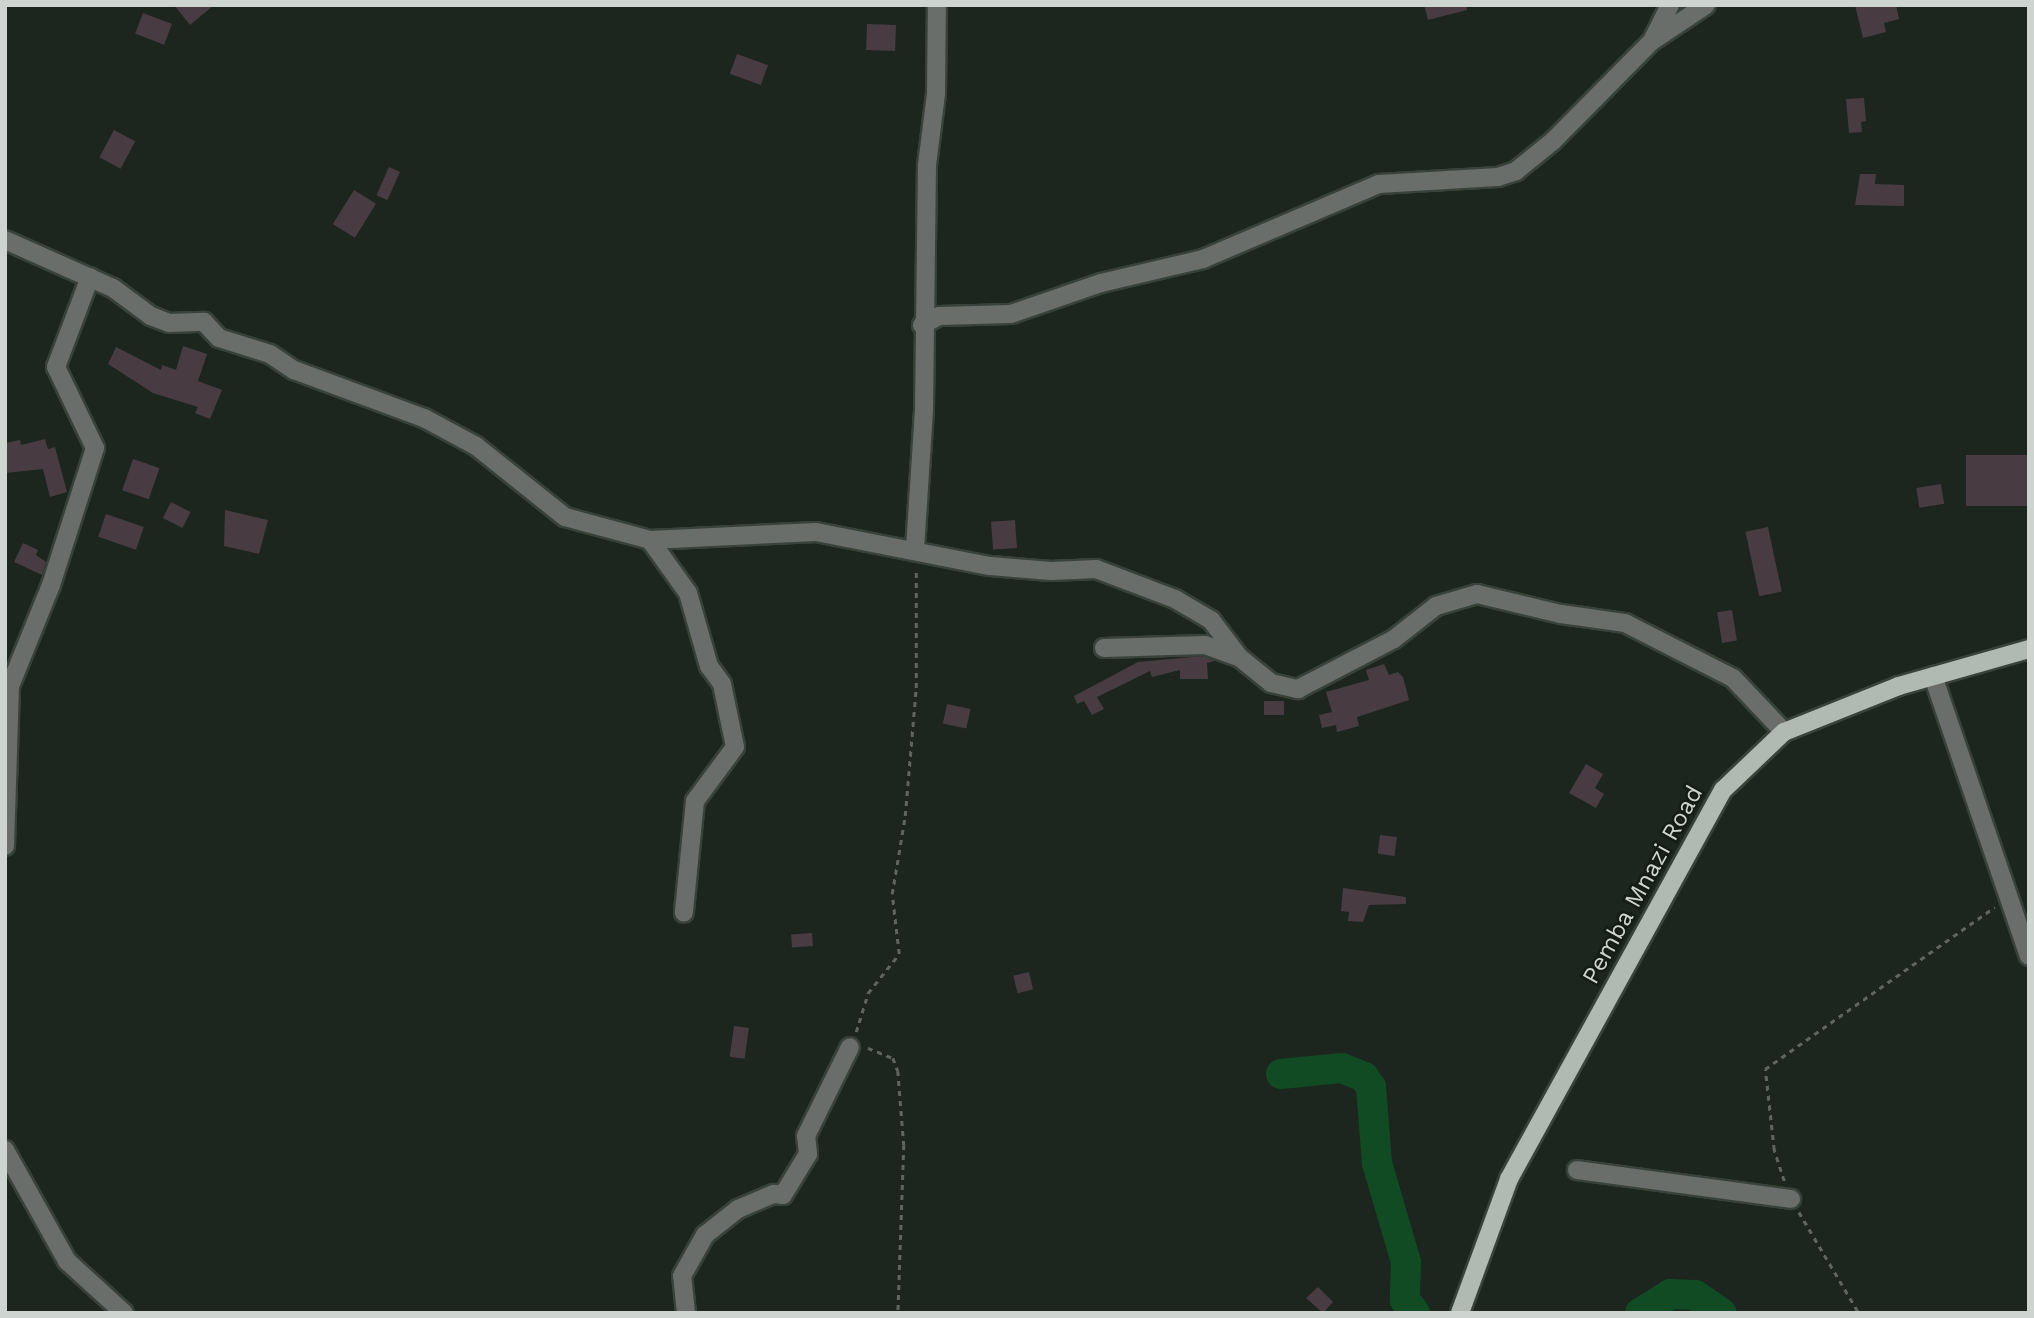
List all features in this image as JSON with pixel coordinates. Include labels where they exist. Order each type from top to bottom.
[{"type":"main road","name":"Pemba Mnazi Road","points":[[1460,1313],[1510,1180],[1687,849],[1723,790],[1784,732],[1933,676],[2029,649]]},
{"type":"street","points":[[915,549],[924,410],[922,324],[937,5]]},
{"type":"street","points":[[1653,41],[1670,5]]},
{"type":"street","points":[[922,324],[939,316],[1011,314],[1101,283],[1203,259],[1379,184],[1407,178],[1498,177],[1516,172],[1653,41],[1706,5]]},
{"type":"street","points":[[5,240],[90,277],[151,316],[169,323],[204,322],[219,338],[270,354],[294,370],[424,418],[476,446],[565,517],[650,540],[784,530],[915,549],[990,566],[1051,572],[1096,569],[1122,577],[1211,620],[1239,657],[1271,683],[1298,689],[1394,639],[1436,606],[1477,594],[1561,614],[1625,623],[1733,678],[1784,732]]},
{"type":"street","points":[[5,846],[10,686],[51,585],[95,448],[56,367],[90,277]]},
{"type":"street","points":[[650,540],[688,593],[709,666],[722,684],[735,747],[695,801],[684,912]]},
{"type":"street","points":[[1104,648],[1205,645],[1239,657]]},
{"type":"street","points":[[1933,676],[2029,956]]},
{"type":"street","points":[[686,1313],[682,1276],[705,1235],[738,1209],[774,1194],[783,1195],[808,1154],[806,1136],[850,1047]]},
{"type":"street","points":[[5,1150],[67,1261],[124,1313]]},
{"type":"street","points":[[1577,1170],[1791,1199]]},
{"type":"path","points":[[898,1313],[904,1145],[898,1071],[893,1058],[875,1048],[850,1047],[868,993],[899,954],[892,894],[905,816],[916,688],[919,593],[915,549]]},
{"type":"path","points":[[1859,1313],[1791,1199],[1773,1150],[1765,1069],[2010,897]]},
{"type":"building","points":[[174,5],[214,5],[190,25]]},
{"type":"building","points":[[1424,5],[1467,5],[1467,10],[1428,20]]},
{"type":"building","points":[[1855,5],[1896,5],[1899,19],[1884,23],[1886,32],[1863,38]]},
{"type":"building","points":[[143,13],[172,24],[164,45],[135,34]]},
{"type":"building","points":[[867,24],[896,25],[895,51],[866,50]]},
{"type":"building","points":[[737,54],[768,65],[761,85],[730,74]]},
{"type":"building","points":[[1864,98],[1866,121],[1861,122],[1862,132],[1849,133],[1846,99]]},
{"type":"building","points":[[114,130],[135,141],[121,169],[99,157]]},
{"type":"building","points":[[389,167],[400,172],[387,200],[376,195]]},
{"type":"building","points":[[1860,174],[1876,174],[1875,184],[1904,185],[1904,206],[1855,205]]},
{"type":"building","points":[[354,190],[376,204],[355,238],[333,224]]},
{"type":"building","points":[[183,346],[207,354],[198,381],[222,390],[210,419],[195,413],[198,407],[153,393],[108,364],[116,347],[161,370],[162,365],[176,370]]},
{"type":"building","points":[[45,439],[48,449],[55,447],[67,492],[50,497],[43,469],[5,473],[5,443],[20,440],[21,445]]},
{"type":"building","points":[[1966,455],[2029,455],[2029,506],[1966,506]]},
{"type":"building","points":[[133,459],[159,468],[149,499],[122,490]]},
{"type":"building","points":[[1941,484],[1944,504],[1919,508],[1916,488]]},
{"type":"building","points":[[171,502],[191,512],[182,528],[163,518]]},
{"type":"building","points":[[225,510],[268,520],[259,554],[224,546]]},
{"type":"building","points":[[106,514],[144,527],[136,550],[98,537]]},
{"type":"building","points":[[1015,520],[1017,548],[993,550],[991,522]]},
{"type":"building","points":[[1768,527],[1782,592],[1759,596],[1746,532]]},
{"type":"building","points":[[23,543],[38,550],[36,555],[46,562],[42,575],[14,562]]},
{"type":"building","points":[[1732,610],[1737,641],[1722,643],[1717,612]]},
{"type":"building","points":[[1203,656],[1215,661],[1207,663],[1208,679],[1180,679],[1180,670],[1152,677],[1150,671],[1097,697],[1104,709],[1092,715],[1084,701],[1077,704],[1074,696],[1138,662]]},
{"type":"building","points":[[1384,664],[1389,675],[1398,672],[1403,677],[1409,700],[1357,717],[1359,726],[1337,732],[1336,725],[1322,728],[1319,715],[1332,712],[1326,692],[1369,680],[1366,670]]},
{"type":"building","points":[[1264,701],[1284,701],[1284,715],[1264,715]]},
{"type":"building","points":[[947,704],[970,709],[966,729],[943,724]]},
{"type":"building","points":[[1586,764],[1603,774],[1595,788],[1604,794],[1596,808],[1569,793]]},
{"type":"building","points":[[1380,835],[1397,837],[1395,856],[1378,854]]},
{"type":"building","points":[[1343,888],[1406,897],[1406,904],[1369,905],[1363,922],[1348,921],[1349,912],[1341,911]]},
{"type":"building","points":[[812,933],[813,946],[792,947],[791,934]]},
{"type":"building","points":[[1029,972],[1033,990],[1017,993],[1013,976]]},
{"type":"building","points":[[734,1026],[749,1028],[745,1059],[730,1057]]},
{"type":"building","points":[[1318,1287],[1333,1302],[1323,1313],[1306,1298]]},
{"type":"waterway","points":[[1281,1074],[1342,1068],[1364,1077],[1371,1087],[1377,1163],[1406,1262],[1405,1300],[1415,1313]]},
{"type":"waterway","points":[[1640,1313],[1670,1294],[1695,1295],[1722,1313]]}]
